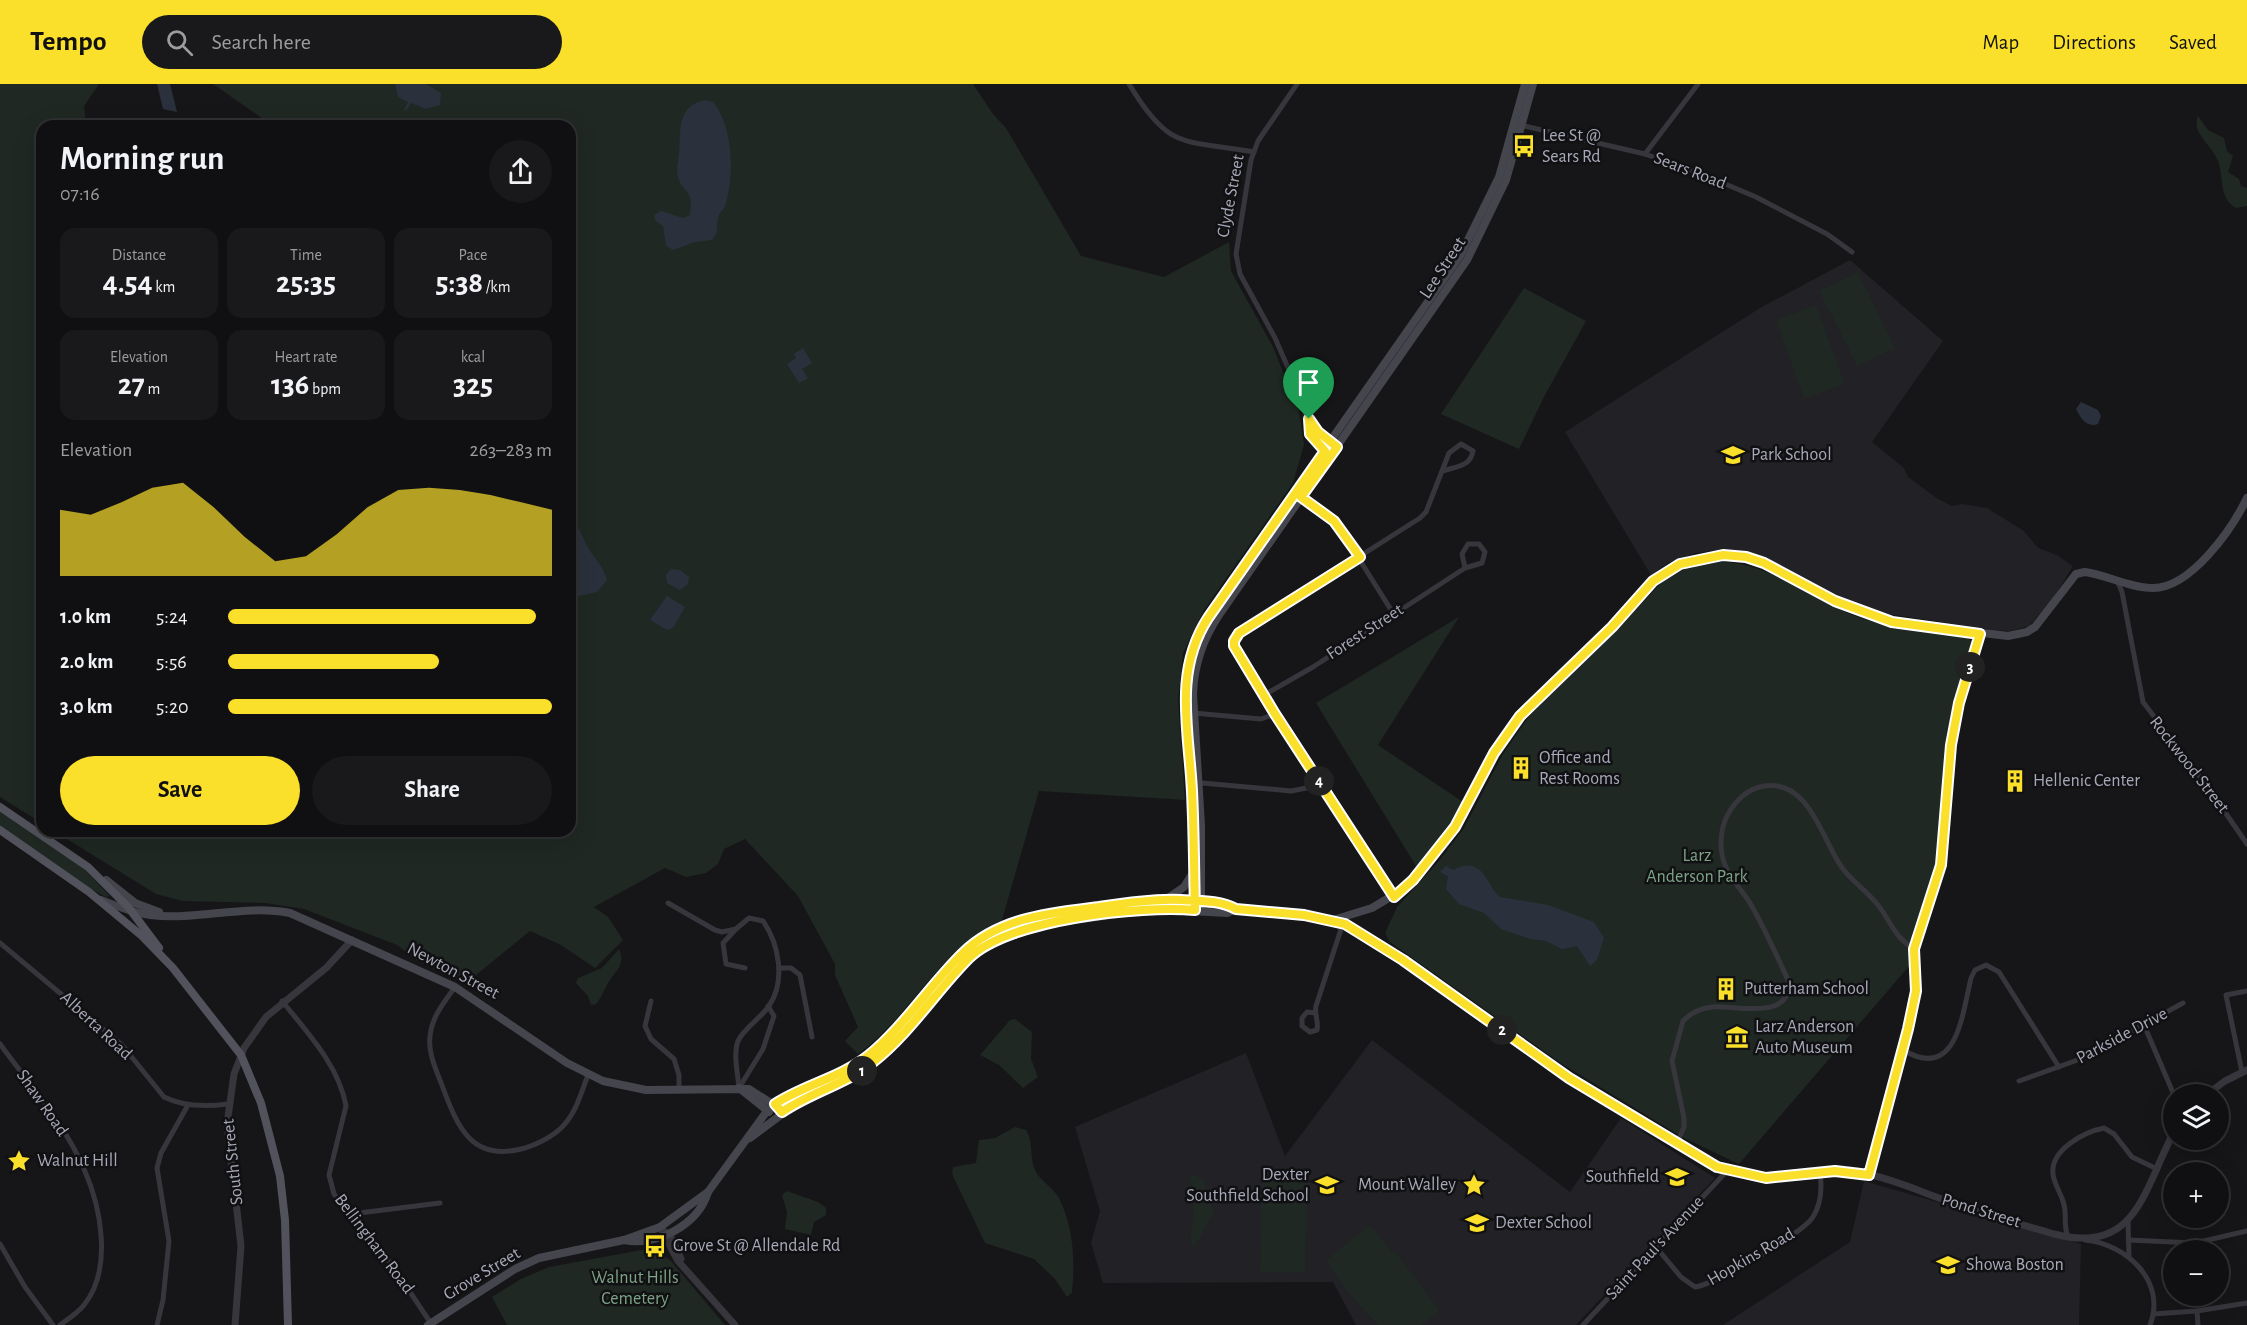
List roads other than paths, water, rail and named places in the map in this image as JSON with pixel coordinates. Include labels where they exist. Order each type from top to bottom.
[{"type":"main road","name":"Lee Street","points":[[1519,125],[1525,84]]},
{"type":"main road","name":"Lee Street","points":[[1334,444],[1460,256],[1499,177],[1533,84]]},
{"type":"main road","points":[[1198,910],[1195,782],[1186,671],[1198,634],[1334,444]]},
{"type":"main road","points":[[767,1111],[804,1087],[848,1069],[870,1054],[965,951],[999,928],[1039,915],[1165,899],[1226,904],[1236,909],[1333,920],[1372,908],[1394,897],[1413,880],[1455,827],[1494,753],[1520,716],[1612,627],[1653,581],[1680,564],[1723,555],[1746,557],[1764,563],[1835,601],[1892,622],[2008,636],[2027,632],[2040,622],[2076,574],[2085,572],[2153,588],[2173,583],[2221,542],[2247,498]]},
{"type":"main road","points":[[1195,782],[1195,869],[1198,901]]},
{"type":"main road","points":[[0,807],[36,832]]},
{"type":"main road","name":"Newton Street","points":[[0,830],[97,898],[132,912],[176,915],[278,911],[303,918],[455,987],[588,1075],[627,1088],[679,1090],[739,1088],[757,1092],[775,1104],[782,1112]]},
{"type":"main road","points":[[44,837],[88,867],[132,912],[241,1055],[264,1113],[281,1184],[288,1325]]},
{"type":"main road","name":"Newton Street","points":[[88,867],[140,906],[176,915]]},
{"type":"main road","points":[[1165,899],[1184,887],[1195,869]]},
{"type":"main road","points":[[97,898],[136,931],[173,968]]},
{"type":"main road","points":[[739,1088],[774,1118],[811,1095],[856,1074],[874,1061],[969,958],[996,939],[1020,929],[1154,909],[1227,913],[1236,909]]},
{"type":"main road","name":"Grove Street","points":[[750,1138],[755,1125],[767,1111]]},
{"type":"main road","name":"Grove Street","points":[[430,1324],[515,1269],[539,1258],[624,1240],[660,1227],[708,1192],[750,1138],[774,1118]]},
{"type":"main road","name":"Grove Street","points":[[624,1240],[638,1243],[666,1235],[696,1213],[705,1201],[708,1192]]},
{"type":"street","points":[[1129,84],[1150,116],[1174,138],[1188,143],[1254,152]]},
{"type":"street","name":"Clyde Street","points":[[1297,84],[1265,130],[1254,152],[1236,254],[1240,274],[1275,338],[1309,419],[1318,432],[1334,444]]},
{"type":"street","points":[[1645,154],[1698,84]]},
{"type":"street","name":"Sears Road","points":[[1519,125],[1645,154],[1756,197],[1827,234],[1852,252]]},
{"type":"street","name":"Clyde Street","points":[[1309,419],[1310,434],[1328,453]]},
{"type":"street","points":[[1394,897],[1275,714],[1234,646],[1236,637],[1420,518],[1426,512],[1449,453],[1461,444],[1473,451],[1469,462],[1465,465],[1443,471]]},
{"type":"street","points":[[1298,495],[1334,521],[1360,557],[1393,613]]},
{"type":"street","name":"Forest Street","points":[[1264,695],[1313,667],[1465,568],[1482,563],[1485,552],[1479,544],[1468,544],[1462,554],[1465,568]]},
{"type":"street","name":"Rockwood Street","points":[[2116,578],[2122,592],[2143,702],[2207,786],[2247,844]]},
{"type":"street","points":[[1869,1175],[1903,1050],[1916,991],[1914,949],[1941,865],[1951,745],[1959,703],[1980,634]]},
{"type":"street","points":[[1189,713],[1261,718],[1275,714]]},
{"type":"street","points":[[1195,782],[1291,791],[1322,785]]},
{"type":"street","points":[[1677,1143],[1684,1127],[1684,1118],[1672,1061],[1683,1022],[1700,1010],[1711,1008],[1757,1010],[1777,1006],[1785,999],[1789,988],[1788,980],[1750,903],[1725,864],[1722,832],[1728,814],[1743,794],[1758,787],[1771,785],[1791,791],[1817,820],[1836,858],[1851,879],[1879,906],[1894,933],[1914,949]]},
{"type":"street","points":[[668,903],[715,930],[722,932],[736,929]]},
{"type":"street","points":[[739,1088],[737,1048],[739,1040],[768,1006],[776,989],[779,968],[774,936],[763,921],[749,918],[723,944],[726,964],[745,968]]},
{"type":"street","points":[[1333,920],[1342,923],[1403,960],[1555,1070],[1730,1172]]},
{"type":"street","points":[[1315,1012],[1342,923]]},
{"type":"street","name":"South Street","points":[[235,1325],[240,1246],[227,1124],[228,1104],[241,1055],[262,1022],[282,1001],[326,968],[352,940]]},
{"type":"street","name":"Alberta Road","points":[[0,943],[122,1045],[164,1097],[188,1105],[228,1104]]},
{"type":"street","name":"Parkside Drive","points":[[1903,1050],[1917,1058],[1928,1059],[1946,1052],[1958,1032],[1971,978],[1975,970],[1986,965],[2000,972],[2059,1067]]},
{"type":"street","points":[[779,968],[792,968],[800,975],[812,1037]]},
{"type":"street","points":[[455,987],[433,1023],[430,1048],[449,1104],[462,1132],[470,1141],[492,1152],[505,1153],[526,1148],[542,1140],[561,1128],[572,1114],[588,1075]]},
{"type":"street","points":[[2223,1084],[2244,1071],[2226,995],[2247,991]]},
{"type":"street","name":"Bellingham Road","points":[[282,1001],[325,1057],[342,1088],[346,1106],[329,1175],[334,1194],[411,1291],[430,1324]]},
{"type":"street","points":[[651,1001],[645,1026],[651,1039],[674,1059],[679,1075],[679,1090]]},
{"type":"street","name":"Parkside Drive","points":[[2019,1081],[2083,1058],[2183,1003]]},
{"type":"street","points":[[739,1088],[763,1049],[774,1016],[768,1006]]},
{"type":"street","points":[[2144,1025],[2169,1084]]},
{"type":"street","name":"Shaw Road","points":[[0,1044],[59,1125],[74,1151],[84,1169],[97,1213],[101,1252],[93,1292],[83,1306],[60,1325]]},
{"type":"street","points":[[157,1325],[164,1290],[169,1240],[157,1168],[161,1153],[188,1105]]},
{"type":"street","points":[[2150,1325],[2154,1314],[2152,1294],[2144,1275],[2129,1256],[2104,1242],[2068,1237],[2065,1230],[2063,1197],[2053,1173],[2056,1156],[2063,1148],[2104,1128],[2114,1134],[2132,1157],[2157,1169]]},
{"type":"street","name":"Pond Street","points":[[1730,1172],[1766,1178],[1835,1171],[1869,1175],[1965,1207],[2068,1237],[2101,1236],[2117,1230],[2143,1201],[2166,1150]]},
{"type":"street","name":"Saint Paul's Avenue","points":[[1583,1325],[1730,1172]]},
{"type":"street","name":"Hopkins Road","points":[[1656,1247],[1681,1276],[1695,1287],[1720,1280],[1812,1218],[1821,1195],[1820,1173]]},
{"type":"street","points":[[351,1214],[440,1203]]},
{"type":"street","points":[[2128,1220],[2129,1256]]},
{"type":"street","points":[[660,1227],[666,1235],[671,1252],[735,1325]]},
{"type":"street","points":[[2128,1240],[2195,1243],[2247,1231]]},
{"type":"street","points":[[0,1244],[25,1287],[53,1325]]},
{"type":"street","points":[[2154,1314],[2197,1311],[2247,1303]]},
{"type":"street","points":[[2197,1311],[2198,1325]]},
{"type":"place","name":"Lee St @ Sears Rd","points":[[1524,146]]},
{"type":"place","name":"Park School","points":[[1733,455]]},
{"type":"place","name":"Office and Rest Rooms","points":[[1521,768]]},
{"type":"place","name":"Hellenic Center","points":[[2015,781]]},
{"type":"place","name":"Putterham School","points":[[1726,989]]},
{"type":"place","name":"Larz Anderson Auto Museum","points":[[1737,1037]]},
{"type":"place","name":"Walnut Hill","points":[[19,1161]]},
{"type":"place","name":"Southfield","points":[[1677,1177]]},
{"type":"place","name":"Dexter Southfield School","points":[[1327,1185]]},
{"type":"place","name":"Mount Walley","points":[[1474,1185]]},
{"type":"place","name":"Dexter School","points":[[1477,1223]]},
{"type":"place","name":"Grove St @ Allendale Rd","points":[[655,1246]]},
{"type":"place","name":"Showa Boston","points":[[1948,1265]]},
{"type":"park label","name":"Larz Anderson Park","points":[[1697,866]]},
{"type":"park label","name":"Walnut Hills Cemetery","points":[[635,1288]]}]
